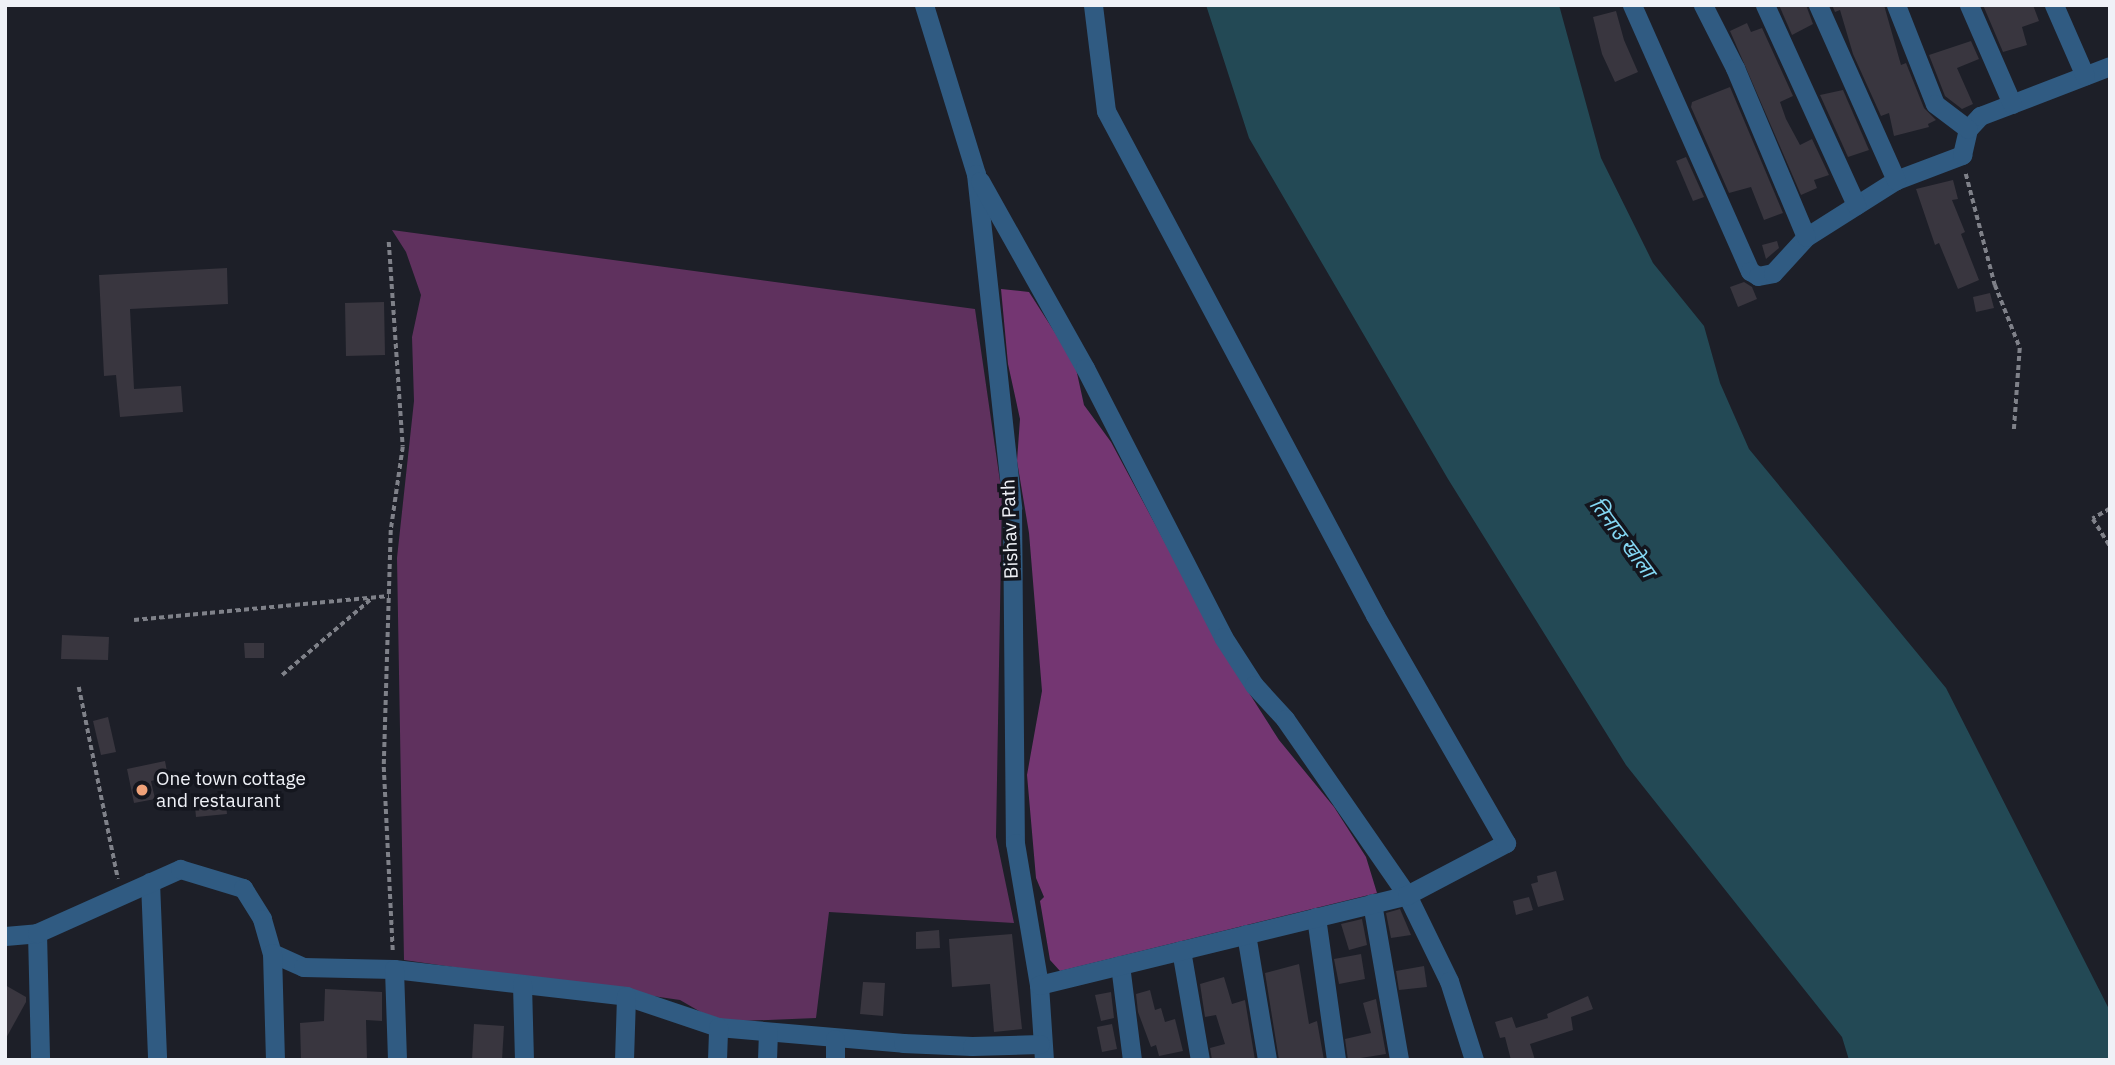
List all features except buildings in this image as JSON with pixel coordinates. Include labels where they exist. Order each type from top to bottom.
[{"type":"street","name":"Bishav Path","points":[[924,5],[976,174],[1012,508],[1015,843],[1040,985],[1042,1052]]},
{"type":"street","points":[[1040,985],[1407,895],[1506,843],[1375,615],[1106,111],[1093,5]]},
{"type":"street","points":[[1632,5],[1751,271],[1758,276],[1773,273],[1806,237],[1896,180],[1962,155],[1968,129],[1980,117],[2110,66]]},
{"type":"street","points":[[1703,5],[1735,68],[1806,237]]},
{"type":"street","points":[[1765,5],[1856,205]]},
{"type":"street","points":[[1818,5],[1896,180]]},
{"type":"street","points":[[1896,5],[1935,104],[1968,129]]},
{"type":"street","points":[[1969,5],[2012,104]]},
{"type":"street","points":[[2054,5],[2085,76]]},
{"type":"street","points":[[976,174],[1085,368],[1223,637],[1254,685],[1285,719],[1407,895],[1449,981],[1474,1060]]},
{"type":"street","points":[[5,936],[37,933],[180,869],[243,888],[262,919],[272,953],[275,1060]]},
{"type":"street","points":[[150,882],[157,1060]]},
{"type":"street","points":[[1372,903],[1399,1060]]},
{"type":"street","points":[[1316,917],[1336,1060]]},
{"type":"street","points":[[37,933],[40,1060]]},
{"type":"street","points":[[1246,934],[1267,1060]]},
{"type":"street","points":[[1181,950],[1200,1060]]},
{"type":"street","points":[[272,953],[303,967],[394,969],[626,996],[718,1027],[835,1039],[904,1052],[1042,1052]]},
{"type":"street","points":[[1119,965],[1132,1060]]},
{"type":"street","points":[[394,969],[397,1060]]},
{"type":"street","points":[[522,984],[524,1060]]},
{"type":"street","points":[[624,1060],[626,996]]},
{"type":"street","points":[[717,1060],[718,1027]]},
{"type":"street","points":[[768,1031],[768,1060]]},
{"type":"street","points":[[835,1039],[835,1060]]},
{"type":"path","points":[[1962,155],[1987,261],[2020,348],[2016,370],[2014,432]]},
{"type":"path","points":[[389,242],[403,447],[391,530],[384,767],[394,969]]},
{"type":"path","points":[[2110,509],[2093,519],[2110,546]]},
{"type":"path","points":[[134,620],[389,596]]},
{"type":"path","points":[[282,675],[372,598]]},
{"type":"path","points":[[79,687],[121,895]]},
{"type":"shaded area","points":[[392,230],[975,309],[1002,495],[996,837],[1014,923],[829,912],[816,1018],[718,1022],[680,1000],[404,960],[397,558],[414,401],[412,337],[421,295],[406,252]]},
{"type":"shaded area","points":[[1001,289],[1029,292],[1075,364],[1084,405],[1111,442],[1228,660],[1279,740],[1334,807],[1366,857],[1377,893],[1060,971],[1050,960],[1040,901],[1044,897],[1036,878],[1027,775],[1042,691],[1029,533],[1017,461],[1020,419],[1008,364]]},
{"type":"water","name":"तिनाउ खोला","points":[[1206,5],[1559,5],[1601,158],[1653,263],[1704,326],[1720,383],[1749,449],[1946,688],[2110,1011],[2110,1060],[1849,1060],[1842,1037],[1626,765],[1448,479],[1249,138]]},
{"type":"place","name":"One town cottage and restaurant","points":[[142,790]]}]
